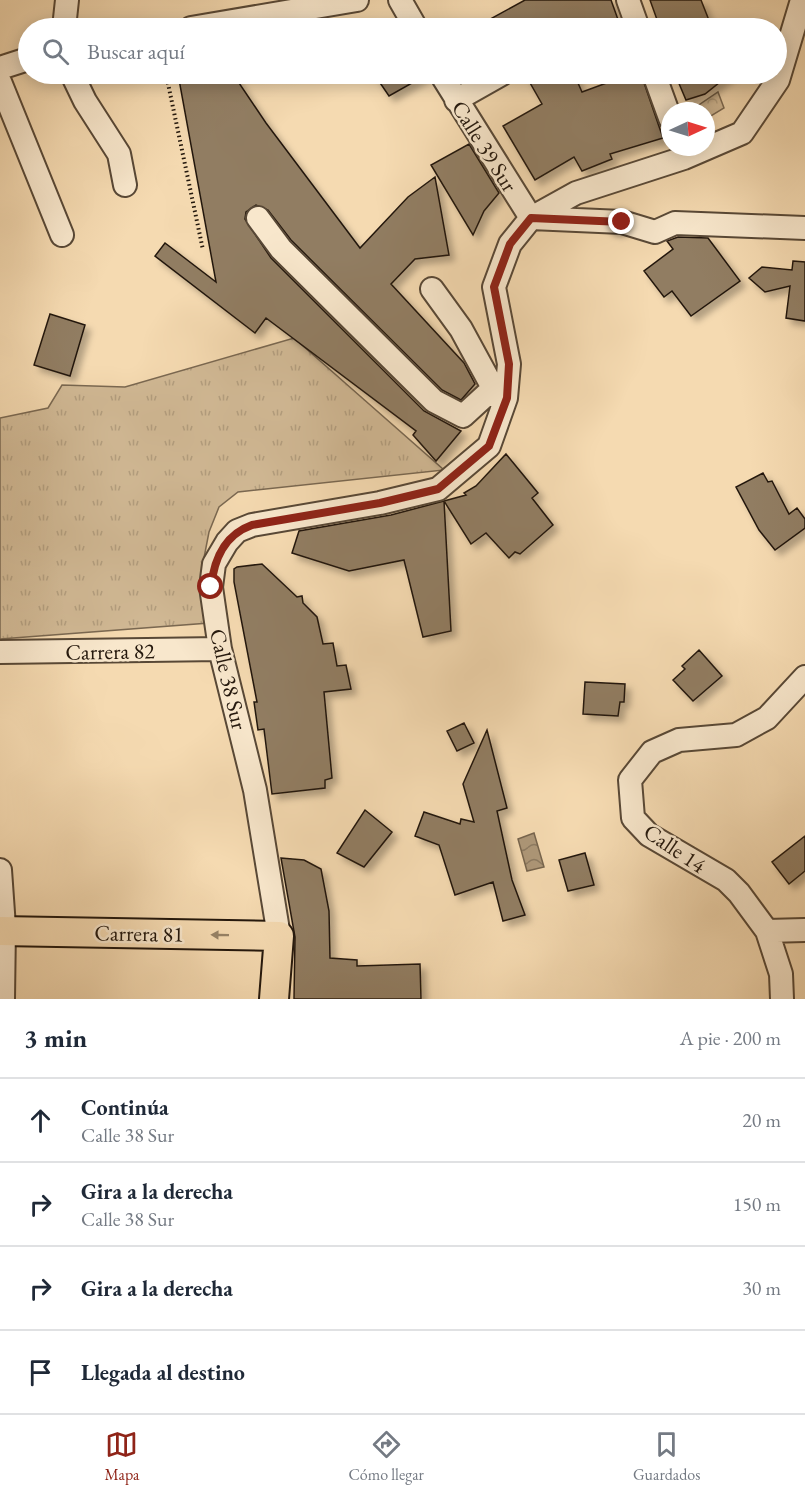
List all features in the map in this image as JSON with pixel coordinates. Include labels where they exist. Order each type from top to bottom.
[{"type":"main road","name":"Carrera 81","points":[[2,931],[279,936]]},
{"type":"main road","name":"Calle 38 Sur","points":[[274,999],[279,936]]},
{"type":"street","points":[[65,18],[67,0]]},
{"type":"street","points":[[250,18],[357,0]]},
{"type":"street","points":[[400,0],[410,18]]},
{"type":"street","points":[[628,0],[634,18]]},
{"type":"street","name":"Calle 38 Sur","points":[[787,50],[802,0]]},
{"type":"street","points":[[0,68],[18,62]]},
{"type":"street","points":[[0,82],[62,235]]},
{"type":"street","points":[[77,84],[119,154],[124,185]]},
{"type":"street","name":"Calle 39 Sur","points":[[447,84],[531,218]]},
{"type":"street","points":[[456,100],[484,84]]},
{"type":"street","points":[[658,84],[664,102]]},
{"type":"street","name":"Calle 38 Sur","points":[[715,142],[742,133],[775,84]]},
{"type":"street","name":"Calle 38 Sur","points":[[279,936],[255,790],[220,649],[211,587],[214,564],[237,531],[252,525],[380,503],[438,489],[489,446],[509,364],[494,287],[510,244],[531,218],[576,193],[674,156]]},
{"type":"street","points":[[258,218],[281,249],[434,401],[463,416],[487,394],[502,397]]},
{"type":"street","points":[[531,218],[622,222],[655,232],[675,223],[805,228]]},
{"type":"street","points":[[432,289],[461,329],[502,397]]},
{"type":"street","name":"Carrera 82","points":[[0,652],[220,649]]},
{"type":"street","name":"Calle 14","points":[[782,999],[781,974],[767,931],[739,893],[726,880],[649,836],[633,818],[630,780],[652,752],[679,740],[736,735],[767,718],[805,677]]},
{"type":"street","points":[[0,870],[3,999]]},
{"type":"street","points":[[767,931],[805,930]]},
{"type":"path","points":[[168,84],[203,250]]},
{"type":"green space","points":[[718,92],[724,108],[715,114],[715,102],[703,102]]},
{"type":"green space","points":[[294,338],[444,470],[238,492],[219,507],[209,532],[202,568],[209,623],[0,639],[0,418],[48,408],[62,385],[125,387]]},
{"type":"water","points":[[534,833],[544,867],[527,871],[518,839]]},
{"type":"building","points":[[525,0],[611,0],[617,18],[492,18]]},
{"type":"building","points":[[650,0],[701,0],[708,18],[656,18]]},
{"type":"building","points":[[180,84],[240,84],[266,123],[360,248],[408,197],[435,177],[449,255],[415,259],[391,284],[464,363],[475,384],[461,400],[442,390],[291,240],[268,210],[256,205],[246,212],[245,219],[271,258],[424,411],[461,431],[436,461],[413,435],[416,431],[266,318],[255,333],[155,256],[165,243],[216,282]]},
{"type":"building","points":[[381,84],[410,84],[389,96]]},
{"type":"building","points":[[531,84],[578,84],[582,92],[604,84],[644,84],[661,132],[661,139],[610,154],[612,159],[582,171],[574,157],[535,180],[503,126],[542,104]]},
{"type":"building","points":[[679,84],[718,84],[705,94],[686,100]]},
{"type":"building","points":[[469,144],[499,193],[484,211],[473,235],[431,165]]},
{"type":"building","points":[[678,237],[708,238],[740,281],[691,316],[672,291],[664,297],[644,271],[673,249],[667,241]]},
{"type":"building","points":[[793,261],[805,262],[805,321],[786,318],[790,286],[765,292],[749,278],[762,267],[792,270]]},
{"type":"building","points":[[50,314],[85,325],[70,376],[34,365]]},
{"type":"building","points":[[506,454],[538,493],[532,498],[553,525],[520,554],[515,552],[509,558],[486,533],[471,544],[444,501],[466,495],[464,493],[476,486]]},
{"type":"building","points":[[763,473],[768,482],[772,481],[789,514],[797,508],[805,519],[805,528],[775,550],[759,530],[736,487]]},
{"type":"building","points":[[444,501],[451,631],[423,637],[404,560],[349,571],[292,553],[299,531],[391,515]]},
{"type":"building","points":[[262,564],[297,597],[302,596],[303,603],[317,617],[323,644],[333,643],[337,666],[346,665],[351,689],[324,692],[332,778],[325,780],[325,788],[272,794],[264,729],[258,730],[254,702],[257,702],[234,582],[234,569],[237,567]]},
{"type":"building","points":[[699,650],[722,676],[693,701],[673,680],[685,669],[682,666]]},
{"type":"building","points":[[585,682],[625,684],[624,702],[620,702],[618,716],[583,714]]},
{"type":"building","points":[[464,723],[474,743],[457,751],[447,731]]},
{"type":"building","points":[[487,730],[507,808],[497,811],[512,880],[525,915],[503,921],[493,882],[455,895],[439,845],[415,836],[424,812],[460,824],[461,819],[474,822],[463,784]]},
{"type":"building","points":[[365,810],[392,832],[364,867],[337,853]]},
{"type":"building","points":[[805,836],[805,871],[789,884],[772,862]]},
{"type":"building","points":[[585,853],[594,885],[568,891],[559,860]]},
{"type":"building","points":[[281,858],[304,860],[321,869],[329,911],[330,958],[357,960],[357,966],[420,964],[421,999],[294,999],[295,937]]},
{"type":"route","points":[[211,587],[214,564],[227,542],[237,531],[252,525],[380,503],[438,489],[489,446],[507,398],[509,364],[494,287],[510,244],[531,218],[622,222]]}]
